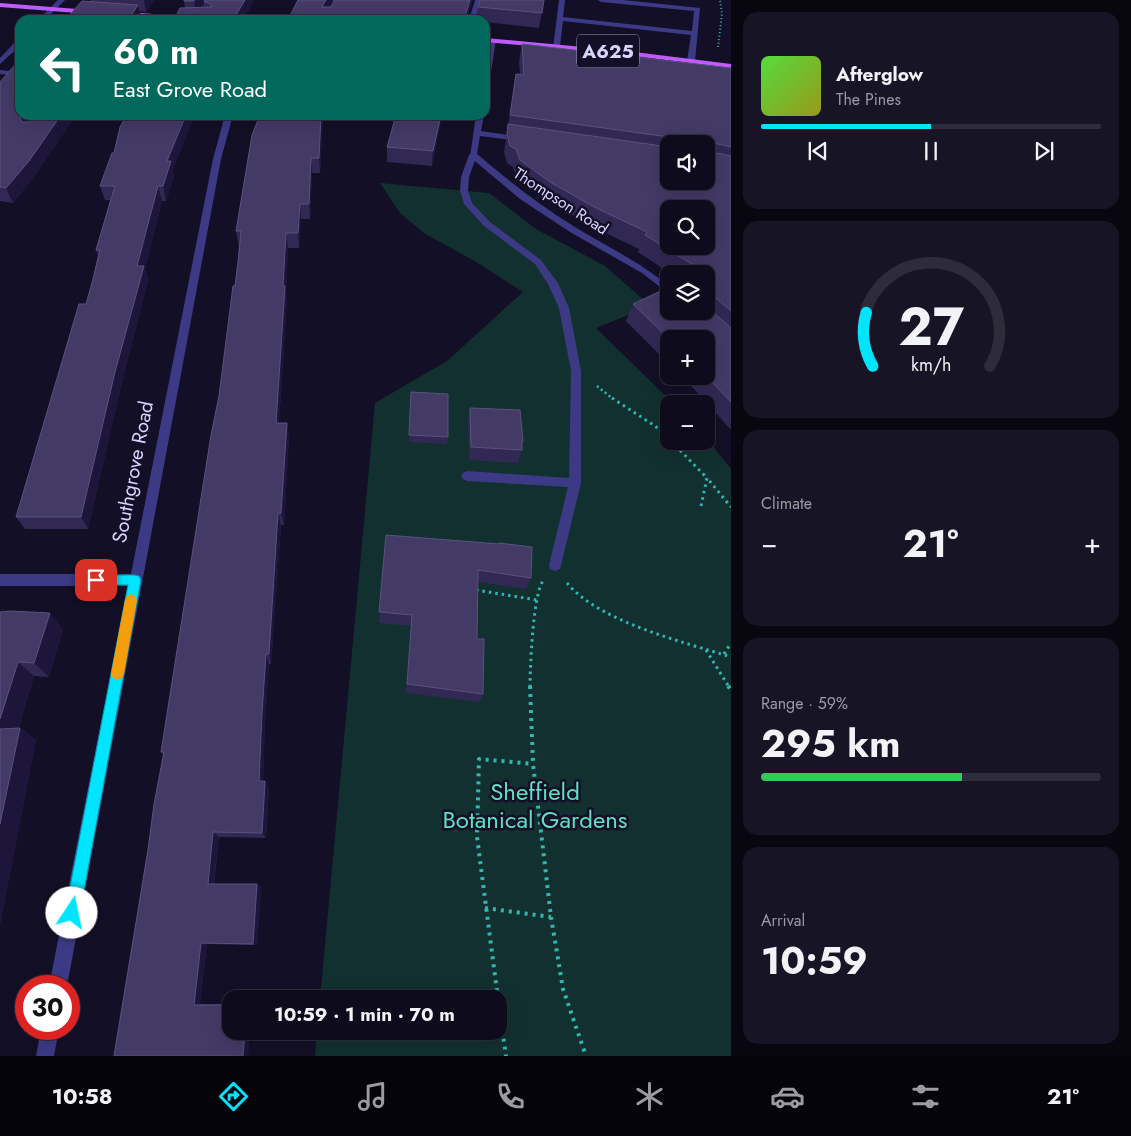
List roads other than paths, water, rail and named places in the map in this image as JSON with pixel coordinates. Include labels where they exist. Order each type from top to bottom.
[{"type":"main road","points":[[0,5],[100,12]]},
{"type":"main road","points":[[120,14],[136,15]]},
{"type":"main road","name":"A625","points":[[490,40],[731,66]]},
{"type":"street","points":[[46,15],[62,0]]},
{"type":"street","points":[[474,15],[478,0]]},
{"type":"street","points":[[556,46],[562,0]]},
{"type":"street","points":[[600,0],[698,10],[691,61]]},
{"type":"street","points":[[201,15],[205,10]]},
{"type":"street","points":[[560,19],[694,33]]},
{"type":"street","points":[[0,62],[15,47]]},
{"type":"street","points":[[0,72],[15,74]]},
{"type":"street","name":"Southgrove Road","points":[[60,975],[217,159],[227,120]]},
{"type":"street","points":[[479,120],[473,156],[464,177],[464,191],[468,204],[488,224],[538,262],[553,283],[564,308],[576,371],[575,483],[555,565]]},
{"type":"street","points":[[477,133],[534,141]]},
{"type":"street","name":"Thompson Road","points":[[473,156],[523,196],[573,230],[645,271],[660,284]]},
{"type":"street","points":[[468,476],[575,483]]},
{"type":"street","points":[[0,580],[135,580]]},
{"type":"street","points":[[45,1056],[48,1040]]},
{"type":"park label","name":"Sheffield Botanical Gardens","points":[[535,805]]}]
